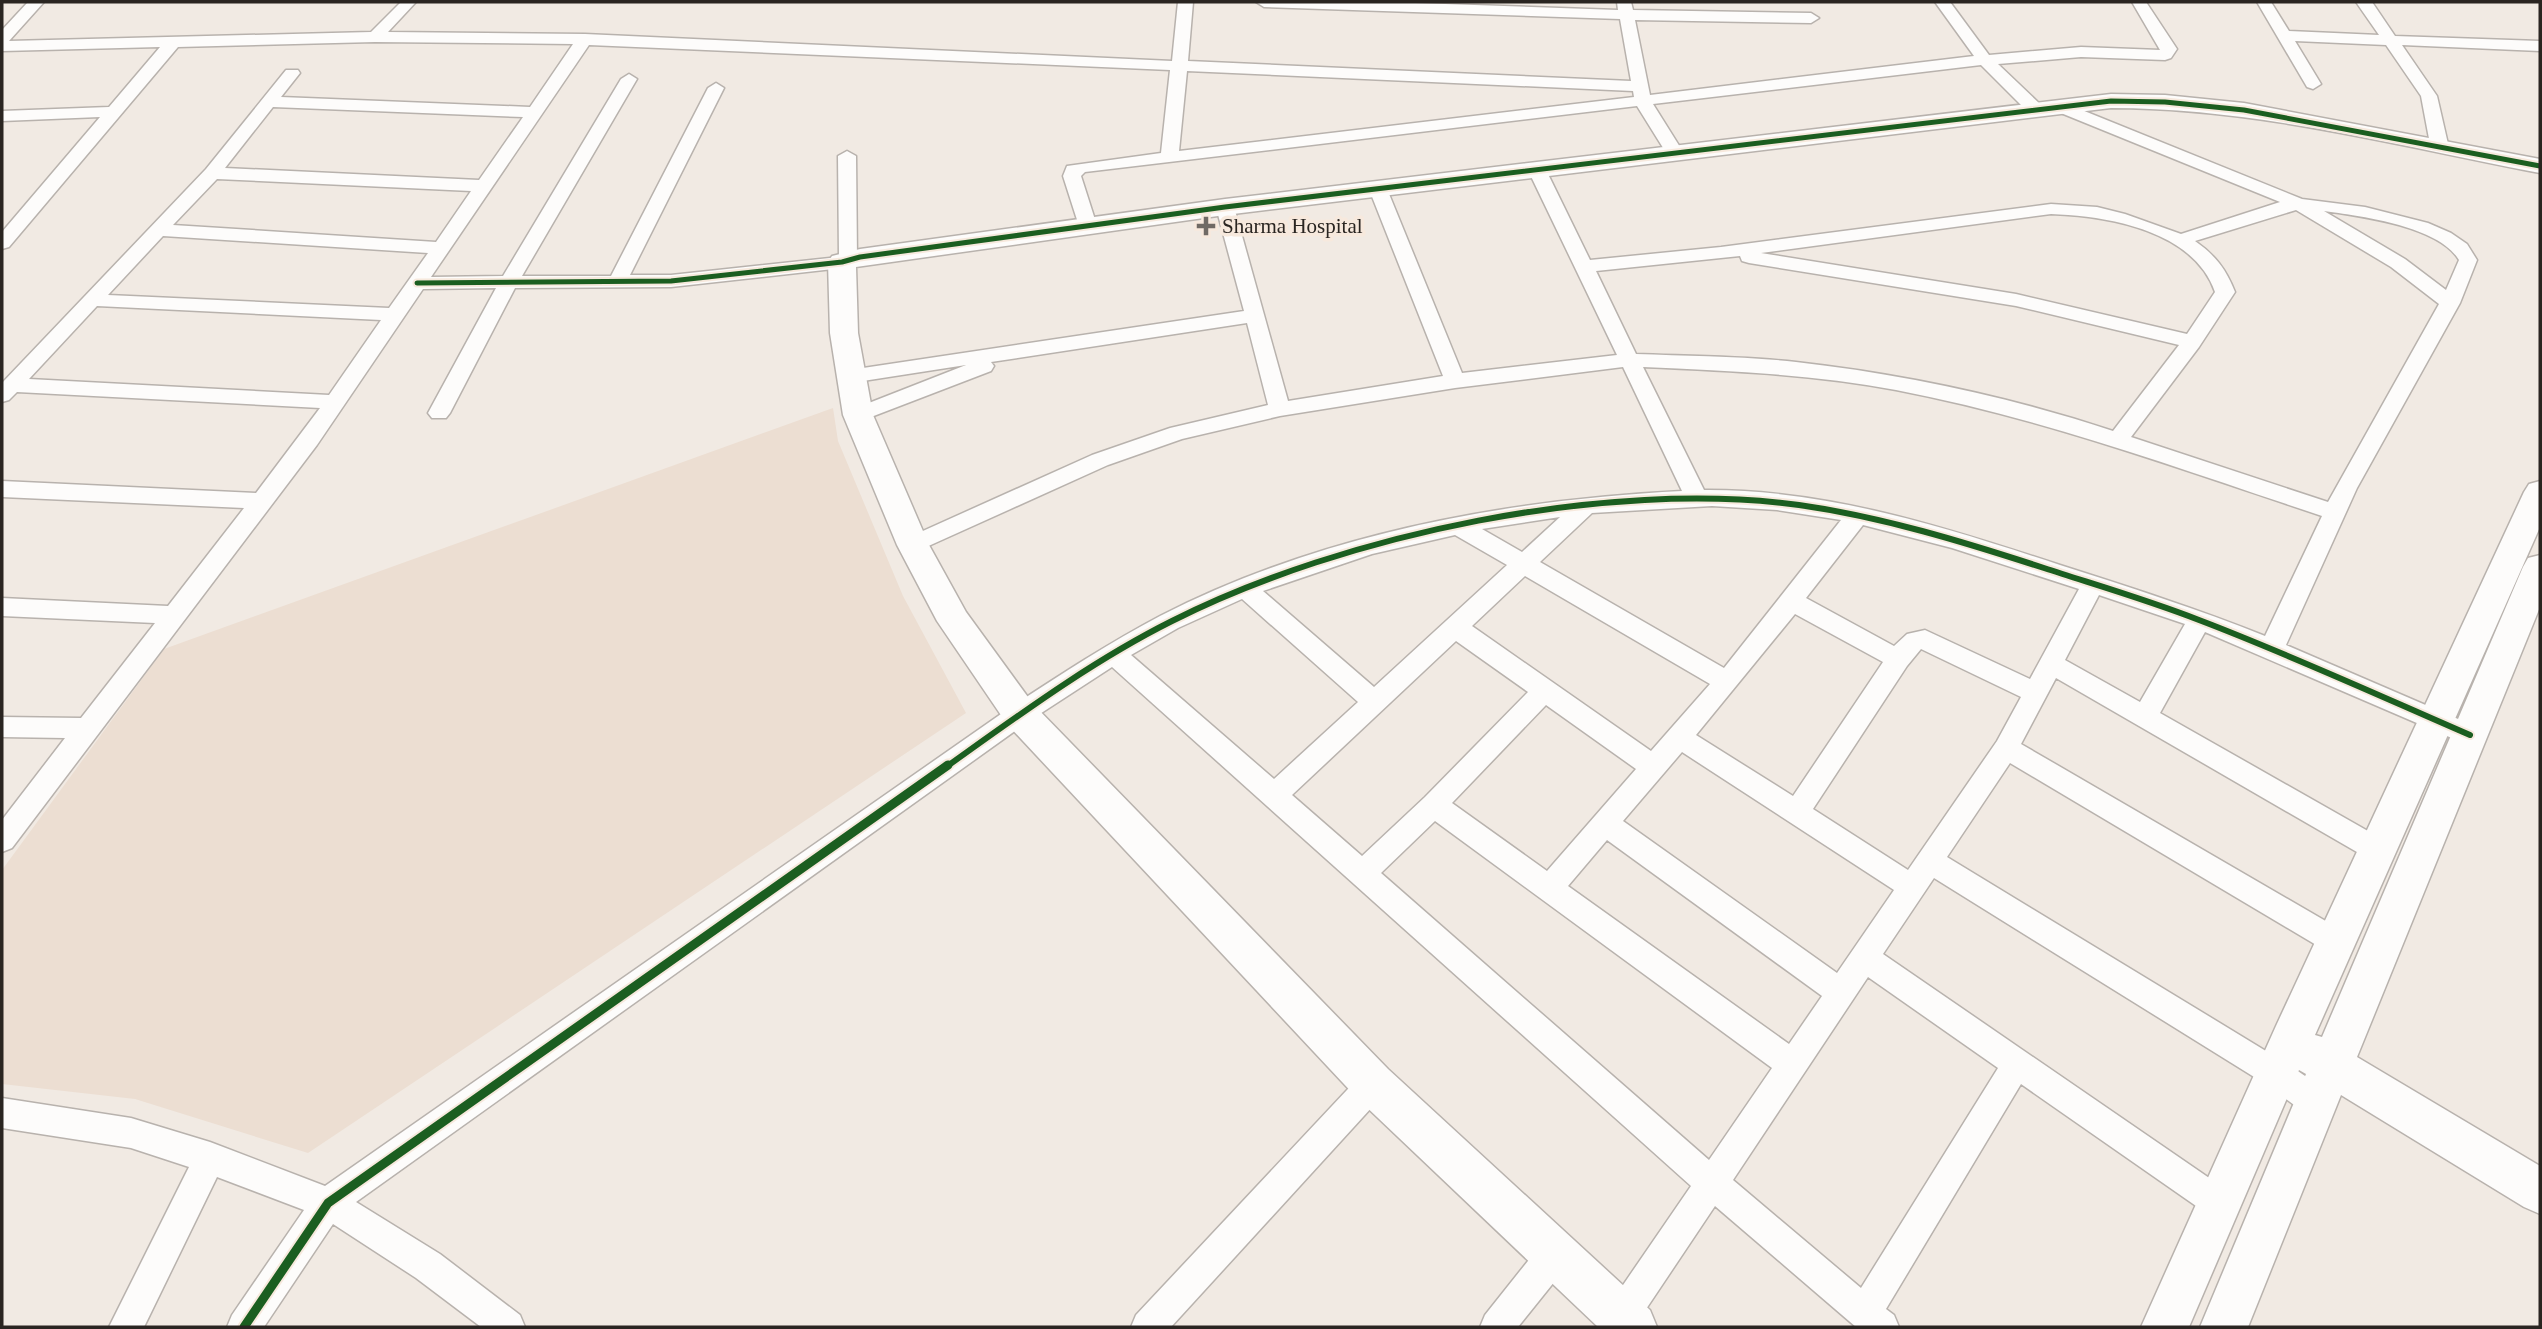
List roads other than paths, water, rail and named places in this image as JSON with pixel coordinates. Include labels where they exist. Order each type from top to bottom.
[{"type":"street","points":[[2,39],[36,2]]},
{"type":"street","points":[[375,37],[409,2]]},
{"type":"street","points":[[1168,158],[1186,2]]},
{"type":"street","points":[[1264,2],[1625,9],[1811,18]]},
{"type":"street","points":[[1942,2],[1985,60],[2035,109]]},
{"type":"street","points":[[1088,226],[1072,176],[1073,170],[1643,94],[2081,52],[2165,55],[2169,49],[2139,2]]},
{"type":"street","points":[[2264,2],[2313,85]]},
{"type":"street","points":[[2364,2],[2429,96],[2439,144]]},
{"type":"street","points":[[1625,9],[1643,94],[1676,155]]},
{"type":"street","points":[[2284,36],[2540,46]]},
{"type":"street","points":[[2,46],[375,37],[585,39],[1179,65],[1643,94]]},
{"type":"street","points":[[2,840],[263,501],[397,314],[585,39]]},
{"type":"street","points":[[2,243],[174,41]]},
{"type":"street","points":[[7,390],[212,173],[292,73]]},
{"type":"street","points":[[439,413],[509,282],[629,79]]},
{"type":"street","points":[[617,282],[716,88]]},
{"type":"street","points":[[417,283],[671,281],[845,260],[1225,207],[2111,101],[2183,102],[2439,144],[2540,166]]},
{"type":"street","points":[[271,102],[534,112]]},
{"type":"street","points":[[2062,107],[2299,204],[2398,263],[2450,303]]},
{"type":"street","points":[[2,116],[112,112]]},
{"type":"street","points":[[847,156],[844,333],[858,415],[913,545],[954,621],[1020,713],[1373,1084],[1628,1322],[1712,1183],[2006,748],[2093,584]]},
{"type":"street","points":[[1537,170],[1696,497]]},
{"type":"street","points":[[212,173],[484,186]]},
{"type":"street","points":[[1378,189],[1455,381]]},
{"type":"street","points":[[2180,240],[2299,204],[2393,219],[2448,237],[2467,253],[2468,260],[2450,303],[2334,512],[2271,650]]},
{"type":"street","points":[[1225,207],[1280,409]]},
{"type":"street","points":[[1585,266],[1721,253],[2069,208],[2108,214],[2180,240],[2219,270],[2225,292],[2192,342],[2118,439]]},
{"type":"street","points":[[160,230],[441,248]]},
{"type":"street","points":[[1721,253],[2016,300],[2192,342]]},
{"type":"street","points":[[93,300],[397,314]]},
{"type":"street","points":[[850,376],[1255,316]]},
{"type":"street","points":[[858,415],[1024,350]]},
{"type":"street","points":[[913,545],[1138,445],[1280,409],[1455,381],[1630,360],[1794,368],[1896,383],[2016,410],[2118,439],[2334,512]]},
{"type":"street","points":[[7,390],[335,402]]},
{"type":"street","points":[[2,489],[263,501]]},
{"type":"street","points":[[2224,1327],[2323,1085],[2540,492]]},
{"type":"street","points":[[244,1327],[328,1203],[1020,713],[1114,654],[1188,613],[1244,588],[1340,554],[1458,526],[1586,506],[1696,497],[1858,515],[1933,532],[2199,620],[2453,728]]},
{"type":"street","points":[[1273,795],[1586,506]]},
{"type":"street","points":[[1548,889],[1726,681],[1858,515]]},
{"type":"street","points":[[1458,526],[1726,681]]},
{"type":"street","points":[[2165,1327],[2379,852],[2453,728],[2540,567]]},
{"type":"street","points":[[1244,588],[1374,701]]},
{"type":"street","points":[[1791,601],[1898,659]]},
{"type":"street","points":[[2,607],[174,615]]},
{"type":"street","points":[[2145,717],[2199,620]]},
{"type":"street","points":[[1455,627],[1653,766]]},
{"type":"street","points":[[1796,813],[1898,659],[1915,639],[1922,638],[2036,693]]},
{"type":"street","points":[[1114,654],[1712,1183],[1873,1320],[2017,1064]]},
{"type":"street","points":[[2052,663],[2379,852]]},
{"type":"street","points":[[1362,874],[1434,806],[1545,690]]},
{"type":"street","points":[[2,727],[88,728]]},
{"type":"street","points":[[1679,737],[1912,887]]},
{"type":"street","points":[[2006,748],[2338,943]]},
{"type":"street","points":[[1434,806],[1792,1064]]},
{"type":"street","points":[[1605,823],[1841,993]]},
{"type":"street","points":[[1930,861],[2285,1057],[2323,1085],[2540,1191]]},
{"type":"street","points":[[1864,958],[2220,1204]]},
{"type":"street","points":[[1148,1327],[1373,1084]]},
{"type":"street","points":[[2,1113],[131,1133],[210,1158],[328,1203],[428,1266],[508,1327]]},
{"type":"street","points":[[126,1327],[210,1158]]},
{"type":"street","points":[[1497,1327],[1555,1254]]},
{"type":"place","name":"Sharma Hospital","points":[[1206,226]]}]
